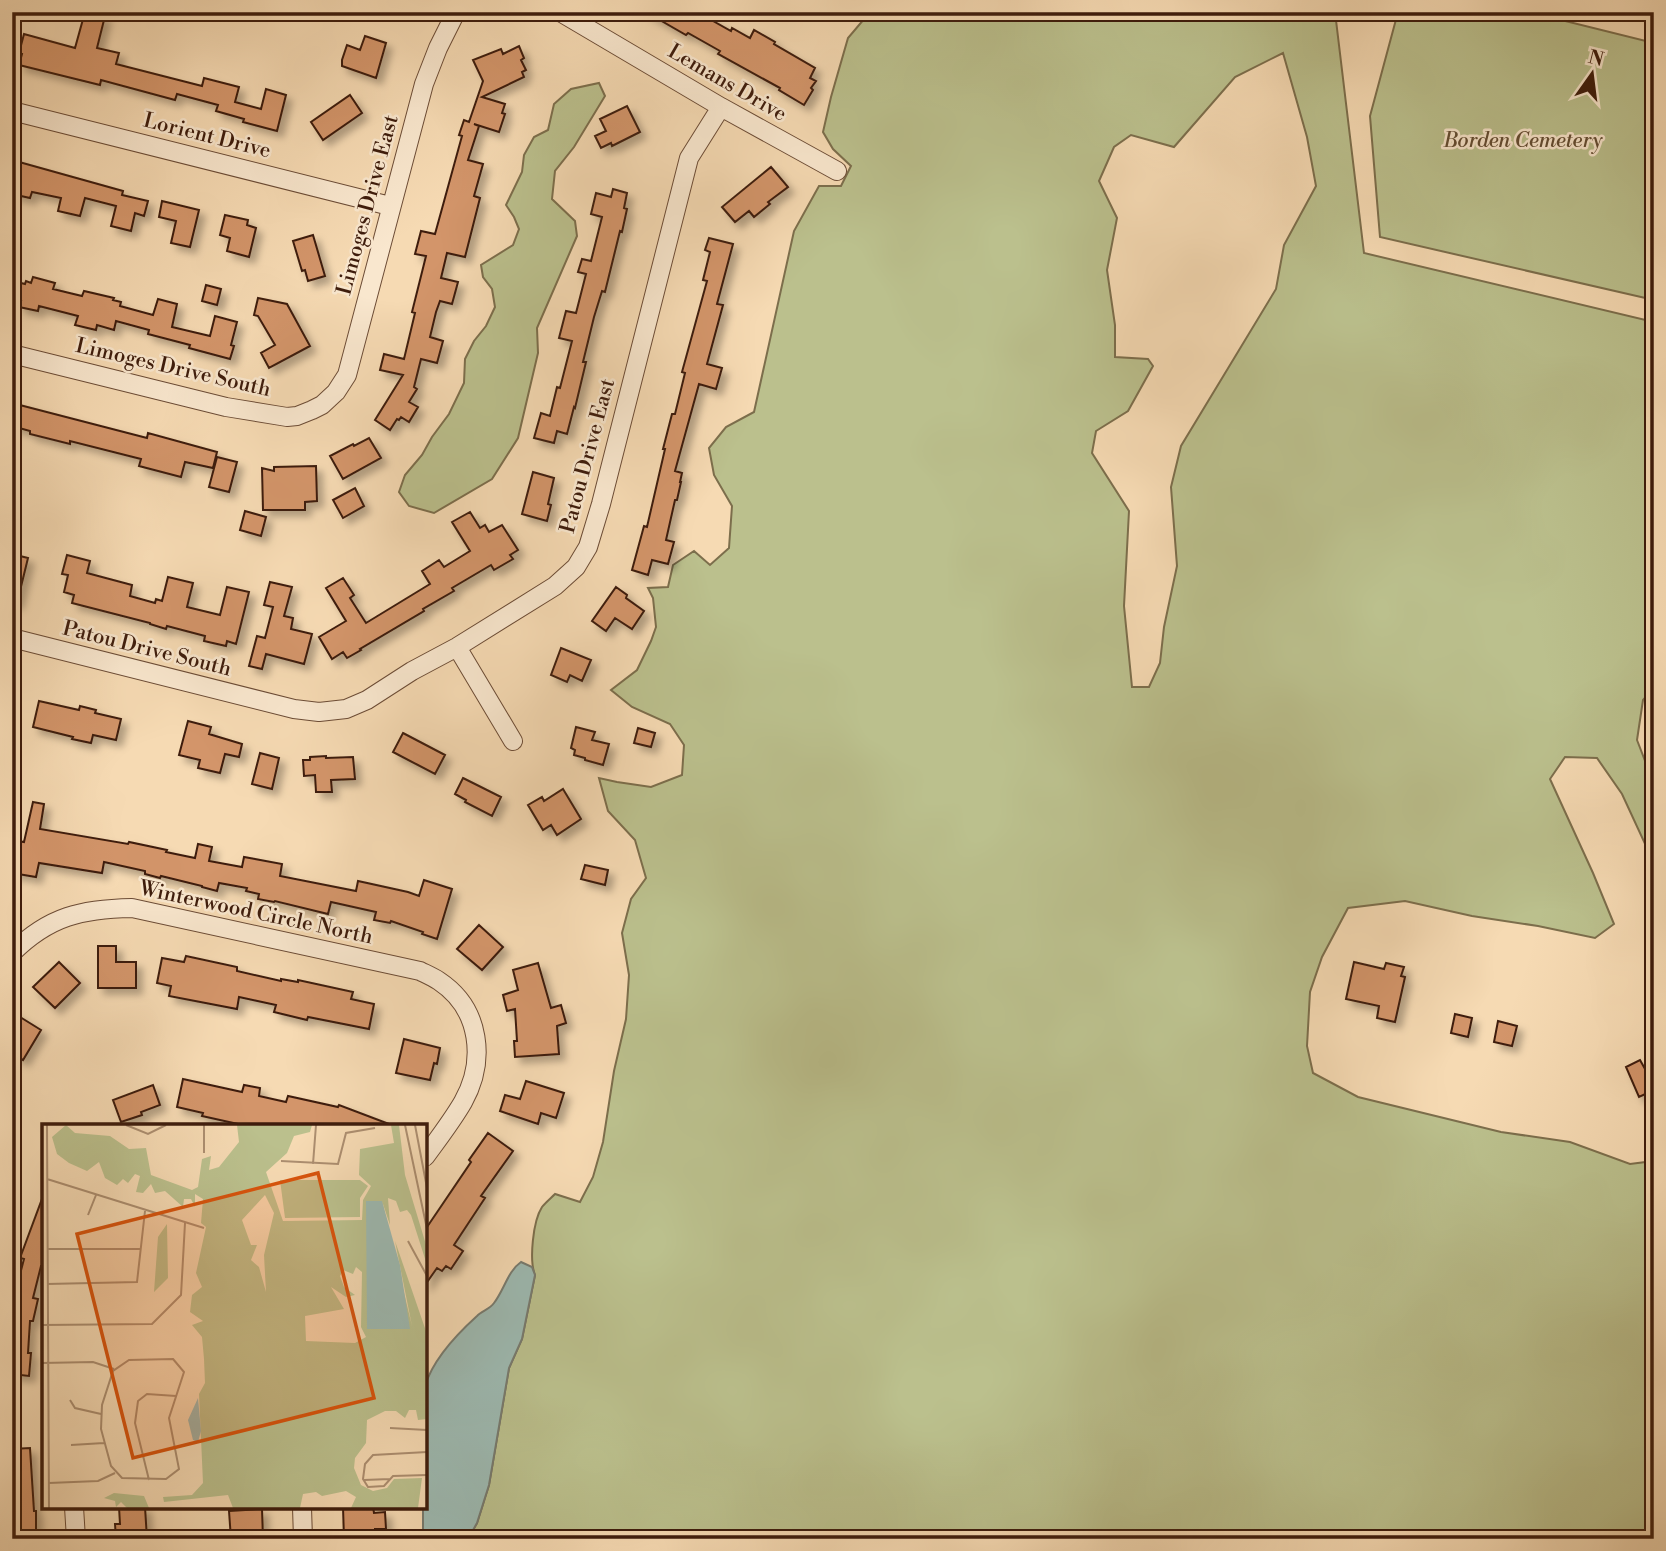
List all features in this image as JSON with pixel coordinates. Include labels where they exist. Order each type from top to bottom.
[{"type":"street","name":"Limoges Drive East","points":[[322,405],[336,392],[347,375],[424,83],[456,12]]},
{"type":"street","name":"Lemans Drive","points":[[560,12],[837,171]]},
{"type":"street","name":"Patou Drive East","points":[[271,703],[319,712],[346,709],[367,700],[555,586],[576,568],[588,547],[601,504],[689,158],[722,107]]},
{"type":"street","name":"Lorient Drive","points":[[12,111],[390,206]]},
{"type":"street","name":"Limoges Drive South","points":[[12,354],[226,407],[286,417],[305,413],[322,405]]},
{"type":"street","name":"Patou Drive South","points":[[12,638],[271,703]]},
{"type":"street","points":[[457,647],[513,741]]},
{"type":"street","name":"Winterwood Circle North","points":[[16,942],[72,915],[102,909],[132,908],[420,971],[454,993],[469,1013],[478,1042],[474,1074],[463,1102],[427,1154]]},
{"type":"street","points":[[74,1509],[76,1539]]},
{"type":"street","points":[[302,1509],[303,1539]]},
{"type":"green space","points":[[870,12],[1335,12],[1364,253],[1654,322],[1654,688],[1643,700],[1637,740],[1654,784],[1654,849],[1646,846],[1622,794],[1597,758],[1565,757],[1550,779],[1614,924],[1595,938],[1405,901],[1348,908],[1322,957],[1310,992],[1307,1046],[1313,1073],[1358,1097],[1501,1132],[1570,1142],[1630,1164],[1654,1161],[1654,1539],[468,1539],[477,1523],[489,1485],[509,1368],[522,1339],[535,1275],[532,1251],[536,1221],[542,1207],[555,1194],[580,1202],[593,1177],[603,1142],[614,1071],[626,1019],[629,975],[622,933],[631,899],[646,878],[635,840],[608,811],[599,778],[651,787],[682,775],[684,745],[670,724],[632,707],[611,690],[637,670],[651,641],[656,627],[653,598],[648,588],[668,587],[673,565],[694,551],[710,565],[729,548],[732,506],[714,475],[709,448],[726,427],[754,412],[794,231],[819,186],[841,186],[851,166],[833,149],[823,132],[848,38]],"holes":[[[1283,53],[1307,137],[1316,186],[1284,245],[1276,289],[1181,446],[1171,487],[1177,566],[1164,627],[1160,663],[1149,687],[1132,687],[1124,606],[1129,511],[1092,453],[1096,431],[1128,411],[1153,366],[1148,359],[1115,357],[1115,325],[1107,270],[1117,218],[1099,181],[1114,147],[1131,135],[1174,147],[1235,77]]]},
{"type":"green space","name":"Borden Cemetery","points":[[1398,12],[1529,12],[1654,43],[1654,300],[1380,237],[1370,116]]},
{"type":"green space","points":[[599,83],[605,96],[574,147],[555,171],[552,199],[575,221],[577,236],[537,328],[538,353],[518,438],[492,479],[434,513],[409,506],[399,492],[405,475],[449,414],[464,383],[465,359],[495,307],[492,289],[483,277],[481,265],[513,245],[519,229],[506,205],[522,172],[524,155],[534,137],[548,130],[554,104],[571,89]]},
{"type":"water","points":[[521,1262],[532,1267],[535,1275],[522,1339],[509,1368],[489,1485],[477,1523],[468,1539],[429,1539],[423,1531],[423,1509],[427,1509],[427,1381],[446,1348],[469,1323],[492,1305],[513,1270]]},
{"type":"building","points":[[85,12],[105,16],[97,48],[119,53],[116,64],[202,86],[204,78],[239,87],[235,102],[261,109],[266,89],[286,95],[277,131],[216,111],[218,105],[177,94],[175,100],[101,80],[100,85],[19,65],[24,34],[75,48]]},
{"type":"building","points":[[646,12],[697,12],[750,38],[754,30],[815,68],[810,78],[816,81],[811,88],[813,90],[804,105],[779,90],[780,88],[718,54],[720,51]]},
{"type":"building","points":[[365,36],[386,43],[376,78],[342,66],[347,45],[360,50]]},
{"type":"building","points":[[519,46],[526,70],[522,72],[524,77],[482,97],[505,104],[499,132],[474,124],[479,126],[468,160],[483,164],[474,196],[480,198],[465,257],[447,253],[441,278],[458,282],[452,304],[440,301],[436,312],[430,337],[443,341],[437,363],[421,359],[414,387],[417,389],[409,402],[418,407],[409,422],[401,417],[390,430],[375,420],[403,375],[380,370],[384,354],[404,359],[426,256],[415,254],[421,231],[435,234],[462,136],[459,135],[464,120],[469,122],[483,81],[473,60],[501,49],[503,54]]},
{"type":"building","points":[[350,95],[362,113],[323,140],[311,122]]},
{"type":"building","points":[[627,106],[640,132],[612,146],[611,143],[601,148],[595,136],[606,131],[600,119]]},
{"type":"building","points":[[12,160],[123,191],[122,195],[148,201],[144,216],[135,213],[131,231],[111,226],[116,206],[85,198],[80,216],[58,211],[61,198],[32,192],[30,198],[12,194]]},
{"type":"building","points":[[771,167],[788,187],[754,217],[749,211],[735,222],[722,207]]},
{"type":"building","points":[[613,189],[627,193],[624,208],[627,209],[605,292],[602,291],[594,317],[583,362],[586,362],[567,434],[557,431],[554,443],[534,438],[541,413],[550,416],[572,341],[559,338],[566,311],[576,313],[586,274],[578,272],[582,259],[591,261],[602,217],[591,214],[596,193],[611,197]]},
{"type":"building","points":[[162,201],[199,210],[190,247],[171,243],[176,221],[159,217]]},
{"type":"building","points":[[225,215],[248,220],[247,225],[256,228],[249,257],[227,251],[230,238],[220,235]]},
{"type":"building","points":[[313,235],[325,276],[308,281],[305,270],[302,271],[293,241]]},
{"type":"building","points":[[709,238],[733,244],[717,304],[723,305],[707,364],[722,368],[716,389],[699,384],[675,471],[682,473],[681,482],[666,540],[674,542],[668,564],[652,560],[648,575],[632,570],[644,526],[647,527],[663,449],[672,414],[675,414],[685,373],[682,372],[707,281],[703,280],[710,252],[705,250]]},
{"type":"building","points":[[33,277],[55,283],[53,289],[82,296],[84,291],[114,298],[113,300],[121,302],[120,306],[153,315],[158,299],[177,304],[172,327],[210,336],[215,316],[237,322],[230,359],[189,348],[190,345],[148,334],[149,330],[116,321],[114,330],[97,325],[96,330],[75,325],[78,316],[39,306],[38,311],[19,307],[21,301],[13,299],[17,282],[31,283]]},
{"type":"building","points":[[206,285],[221,289],[217,305],[202,301]]},
{"type":"building","points":[[258,298],[287,304],[310,346],[269,368],[261,353],[275,345],[258,316],[254,315]]},
{"type":"building","points":[[12,403],[147,438],[148,433],[217,452],[213,468],[185,462],[181,477],[139,466],[141,459],[30,434],[30,431],[12,426]]},
{"type":"building","points":[[369,438],[381,458],[343,479],[330,456]]},
{"type":"building","points":[[217,457],[237,462],[229,492],[209,487]]},
{"type":"building","points":[[316,466],[317,501],[305,502],[305,510],[263,510],[262,468],[274,471],[274,467]]},
{"type":"building","points":[[533,472],[554,478],[547,521],[522,514]]},
{"type":"building","points":[[355,488],[364,506],[343,518],[333,500]]},
{"type":"building","points":[[245,511],[266,517],[261,536],[240,530]]},
{"type":"building","points":[[470,512],[480,528],[485,525],[489,532],[502,525],[518,550],[510,555],[513,559],[494,570],[491,565],[452,588],[454,591],[423,609],[424,611],[347,658],[343,652],[332,659],[319,637],[346,621],[326,588],[343,578],[354,595],[350,598],[366,623],[430,584],[422,571],[439,560],[444,567],[470,551],[452,522]]},
{"type":"building","points":[[12,554],[28,558],[17,603],[12,602]]},
{"type":"building","points":[[67,555],[90,561],[87,573],[132,585],[130,596],[155,603],[156,599],[162,601],[168,577],[193,583],[187,607],[220,615],[227,587],[249,592],[236,644],[227,641],[226,646],[204,641],[205,636],[167,626],[166,629],[72,603],[74,595],[64,592],[68,575],[62,574]]},
{"type":"building","points":[[270,582],[292,587],[284,616],[293,618],[291,629],[312,634],[304,664],[266,654],[262,669],[249,666],[257,636],[265,638],[273,607],[264,605]]},
{"type":"building","points":[[616,587],[644,611],[632,629],[615,618],[606,631],[592,621]]},
{"type":"building","points":[[561,648],[591,660],[582,681],[570,675],[567,682],[551,675]]},
{"type":"building","points":[[39,701],[79,710],[80,706],[96,710],[95,713],[121,719],[116,740],[93,735],[91,743],[33,727]]},
{"type":"building","points":[[188,721],[211,727],[209,734],[242,744],[239,757],[225,754],[220,773],[198,768],[200,760],[179,755]]},
{"type":"building","points":[[576,727],[595,732],[592,740],[609,744],[603,765],[574,755],[575,750],[571,748]]},
{"type":"building","points":[[638,728],[655,733],[651,747],[634,743]]},
{"type":"building","points":[[403,733],[445,755],[435,774],[393,752]]},
{"type":"building","points":[[260,753],[279,758],[272,789],[252,784]]},
{"type":"building","points":[[326,756],[353,757],[355,779],[331,780],[332,792],[316,792],[315,775],[304,776],[303,760]]},
{"type":"building","points":[[463,778],[501,797],[492,816],[455,794]]},
{"type":"building","points":[[563,789],[581,819],[557,835],[551,825],[543,830],[528,805],[542,797],[544,801]]},
{"type":"building","points":[[33,802],[44,804],[40,829],[128,844],[129,842],[195,858],[198,844],[212,847],[209,861],[242,867],[244,857],[282,864],[280,876],[356,891],[358,881],[419,896],[424,880],[452,889],[437,939],[391,921],[374,920],[376,912],[331,902],[328,914],[258,899],[259,894],[246,891],[247,888],[219,883],[217,891],[104,862],[102,873],[39,863],[36,877],[12,873],[12,840],[24,842]]},
{"type":"building","points":[[585,865],[608,870],[605,885],[581,879]]},
{"type":"building","points":[[479,925],[503,947],[482,970],[457,949]]},
{"type":"building","points":[[98,946],[116,946],[116,962],[136,962],[136,988],[98,988]]},
{"type":"building","points":[[186,956],[237,967],[237,971],[281,981],[298,980],[353,992],[351,999],[374,1004],[369,1029],[274,1012],[276,1005],[239,997],[237,1009],[169,996],[171,986],[157,983],[162,958],[184,962]]},
{"type":"building","points":[[59,962],[80,983],[55,1008],[33,987]]},
{"type":"building","points":[[1354,962],[1384,969],[1386,963],[1404,967],[1401,976],[1405,977],[1395,1022],[1377,1018],[1379,1006],[1346,999]]},
{"type":"building","points":[[538,963],[551,1008],[561,1005],[566,1023],[557,1026],[559,1054],[515,1057],[515,1009],[507,1011],[503,995],[518,990],[513,970]]},
{"type":"building","points":[[12,1012],[41,1030],[23,1060],[12,1053]]},
{"type":"building","points":[[1455,1014],[1472,1018],[1468,1037],[1451,1033]]},
{"type":"building","points":[[1498,1021],[1517,1026],[1512,1046],[1494,1042]]},
{"type":"building","points":[[404,1039],[440,1048],[430,1080],[396,1073]]},
{"type":"building","points":[[1640,1060],[1654,1085],[1654,1090],[1639,1097],[1626,1067]]},
{"type":"building","points":[[183,1079],[242,1092],[244,1085],[260,1088],[259,1096],[286,1102],[288,1096],[338,1107],[339,1105],[389,1124],[238,1124],[177,1107]]},
{"type":"building","points":[[526,1081],[564,1093],[556,1118],[541,1113],[538,1124],[500,1111],[505,1095],[520,1099]]},
{"type":"building","points":[[153,1085],[160,1105],[121,1122],[113,1100]]},
{"type":"building","points":[[488,1133],[513,1151],[481,1196],[485,1198],[454,1245],[463,1251],[451,1269],[446,1266],[442,1271],[437,1268],[427,1282],[427,1227],[471,1162],[469,1160]]},
{"type":"building","points":[[42,1199],[42,1266],[33,1298],[38,1299],[33,1321],[30,1321],[29,1376],[12,1374],[12,1305],[24,1259],[20,1258]]},
{"type":"building","points":[[30,1448],[36,1537],[12,1539],[12,1449]]},
{"type":"building","points":[[119,1509],[145,1509],[147,1539],[116,1539],[115,1524],[120,1524]]},
{"type":"building","points":[[262,1509],[263,1539],[231,1539],[229,1511]]},
{"type":"building","points":[[343,1509],[373,1509],[374,1513],[385,1512],[386,1529],[375,1529],[375,1539],[344,1539]]}]
